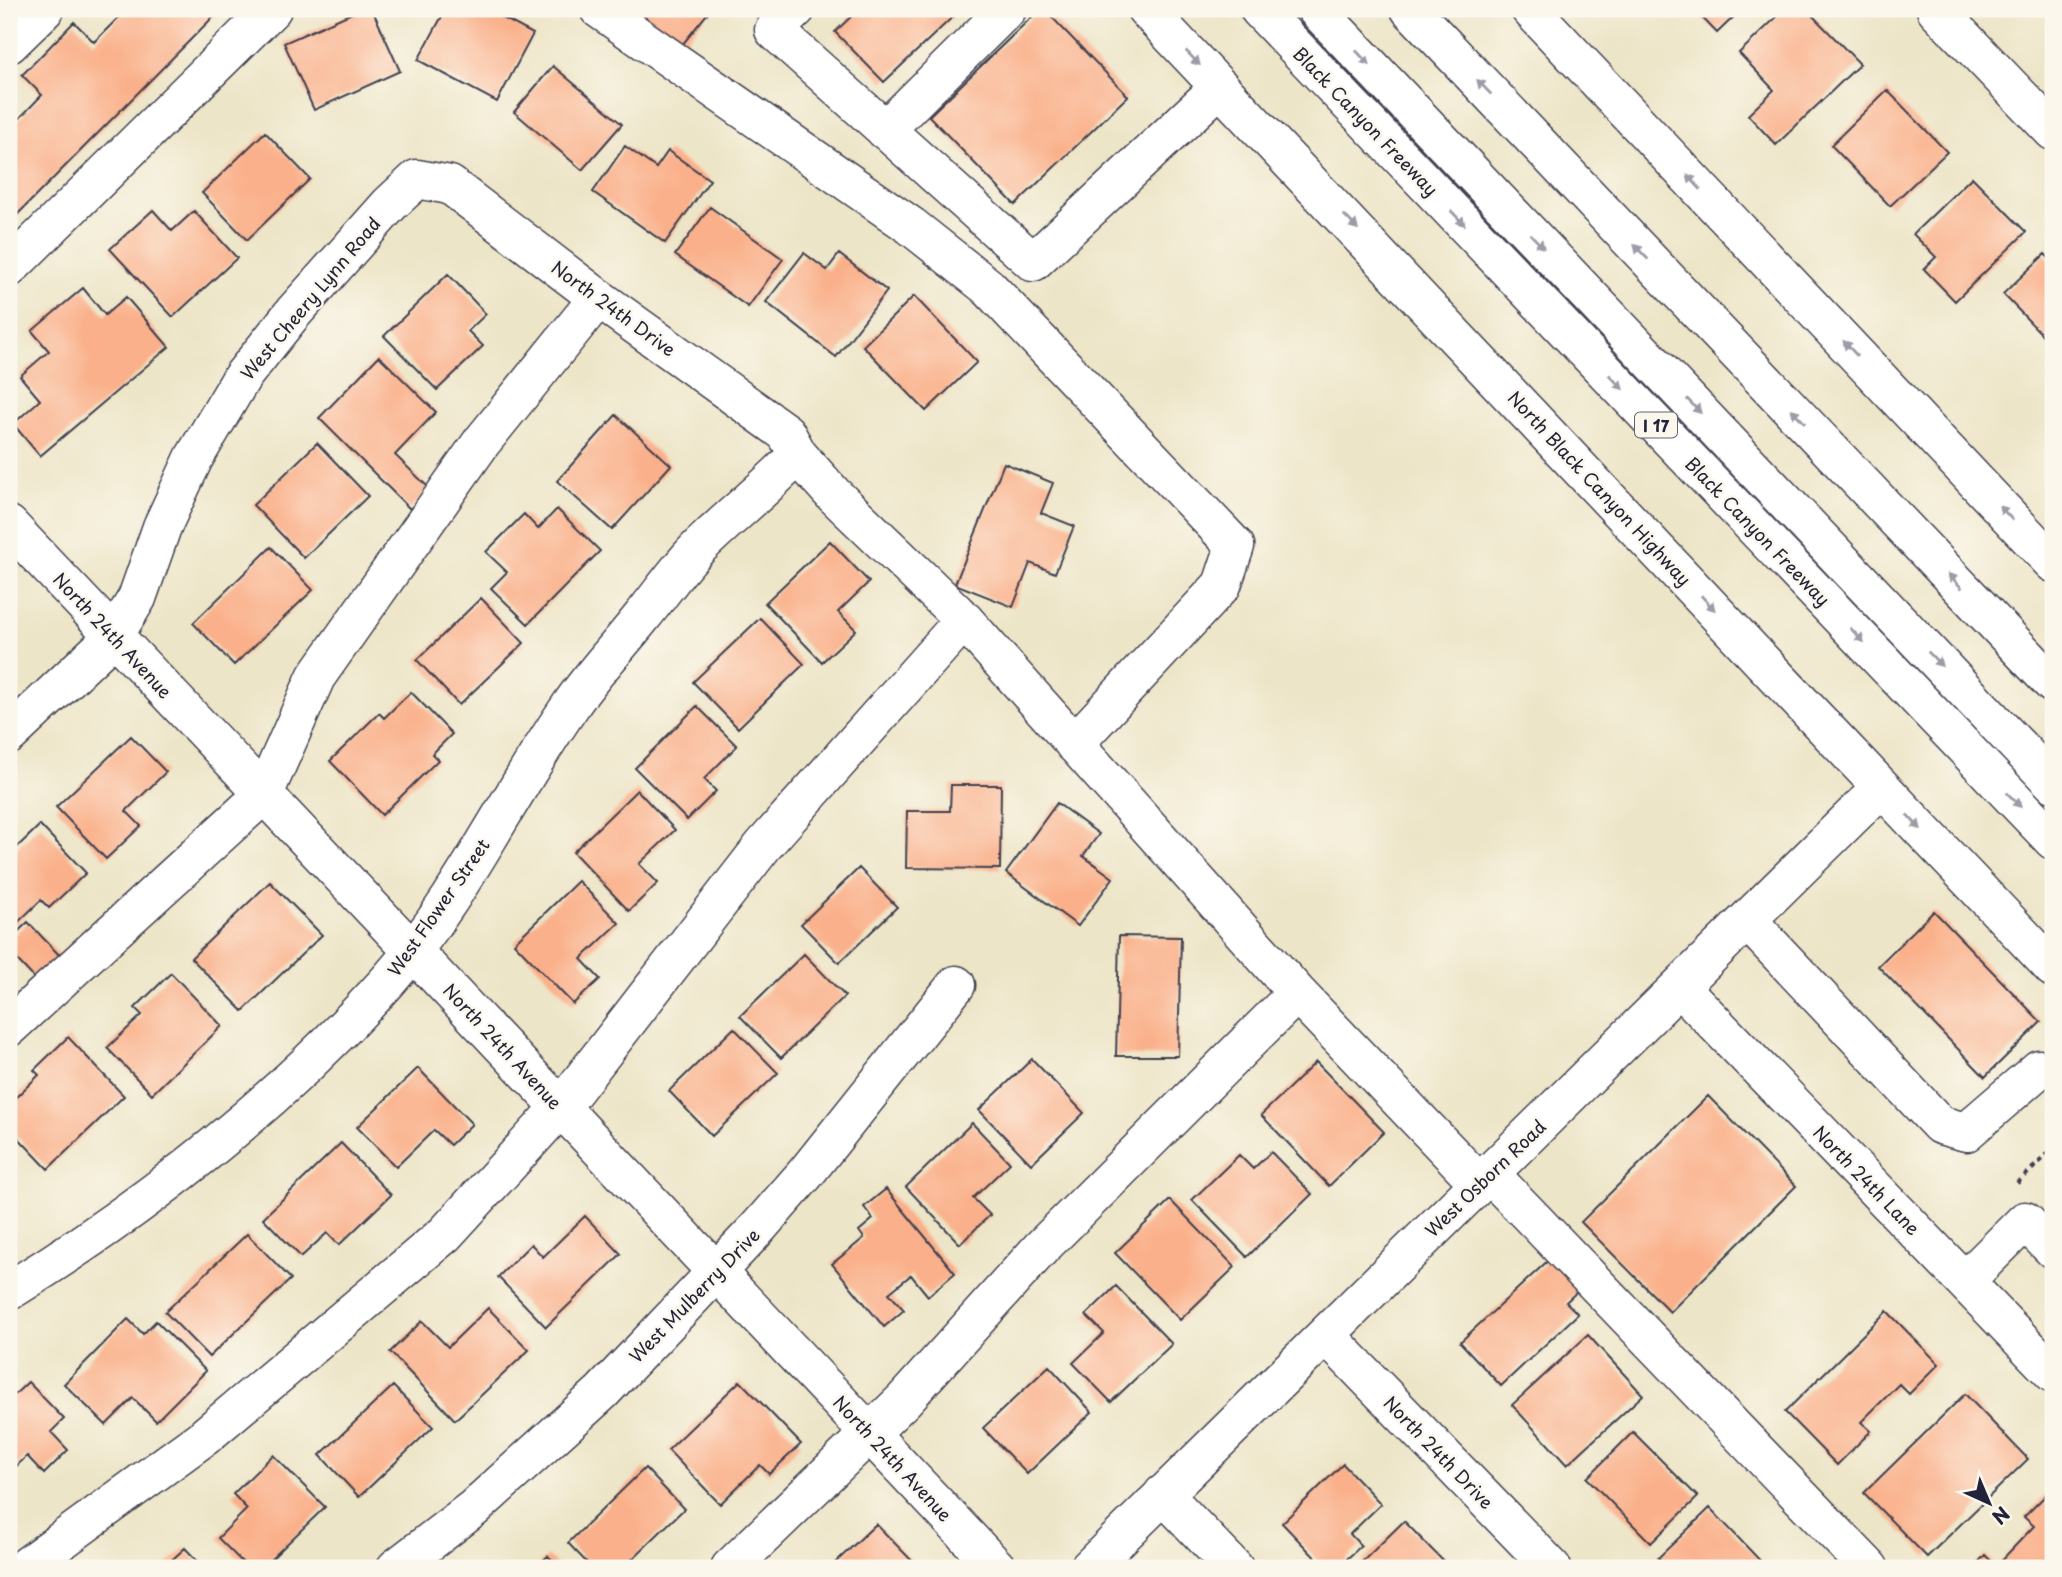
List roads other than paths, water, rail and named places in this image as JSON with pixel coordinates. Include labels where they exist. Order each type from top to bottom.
[{"type":"main road","points":[[9,44],[45,9]]},
{"type":"main road","points":[[9,268],[272,9]]},
{"type":"main road","points":[[598,9],[911,226],[988,287],[1235,546],[1222,585],[1074,744]]},
{"type":"main road","points":[[796,9],[774,30],[1033,262],[1220,86]]},
{"type":"main road","points":[[885,130],[1007,9]]},
{"type":"main road","name":"North Black Canyon Highway","points":[[1146,9],[2053,968]]},
{"type":"main road","name":"Black Canyon Freeway","points":[[1259,9],[2053,841]]},
{"type":"main road","points":[[1316,9],[2053,783]]},
{"type":"main road","points":[[1410,9],[2053,684]]},
{"type":"main road","points":[[1530,9],[2053,563]]},
{"type":"main road","points":[[1955,15],[2053,131]]},
{"type":"main road","name":"North 24th Drive","points":[[417,179],[450,185],[598,298],[786,433],[798,455],[833,494],[964,621],[1297,993],[1485,1179],[1869,1568]]},
{"type":"main road","name":"West Cheery Lynn Road","points":[[9,735],[114,636],[137,598],[162,527],[194,458],[242,377],[293,313],[390,204],[417,179]]},
{"type":"main road","points":[[9,1027],[264,794],[316,677],[481,443],[598,298]]},
{"type":"main road","name":"West Flower Street","points":[[9,1291],[73,1251],[150,1197],[285,1085],[386,982],[413,950],[571,704],[698,548],[778,477],[798,455]]},
{"type":"main road","name":"North 24th Avenue","points":[[9,525],[998,1568]]},
{"type":"main road","points":[[24,1568],[204,1437],[445,1234],[561,1107],[763,846],[964,621]]},
{"type":"main road","name":"West Osborn Road","points":[[1089,1568],[1881,788]]},
{"type":"main road","points":[[1747,920],[1940,1125],[1966,1132],[2039,1069]]},
{"type":"main road","name":"West Mulberry Drive","points":[[396,1568],[474,1508],[602,1392],[806,1173],[956,985]]},
{"type":"main road","name":"North 24th Lane","points":[[1680,987],[2053,1373]]},
{"type":"main road","points":[[730,1568],[904,1400],[1041,1248],[1297,993]]},
{"type":"main road","points":[[1965,1281],[2025,1221],[2053,1249]]},
{"type":"main road","name":"North 24th Drive","points":[[1326,1335],[1552,1568]]},
{"type":"main road","points":[[1163,1494],[1234,1568]]}]
